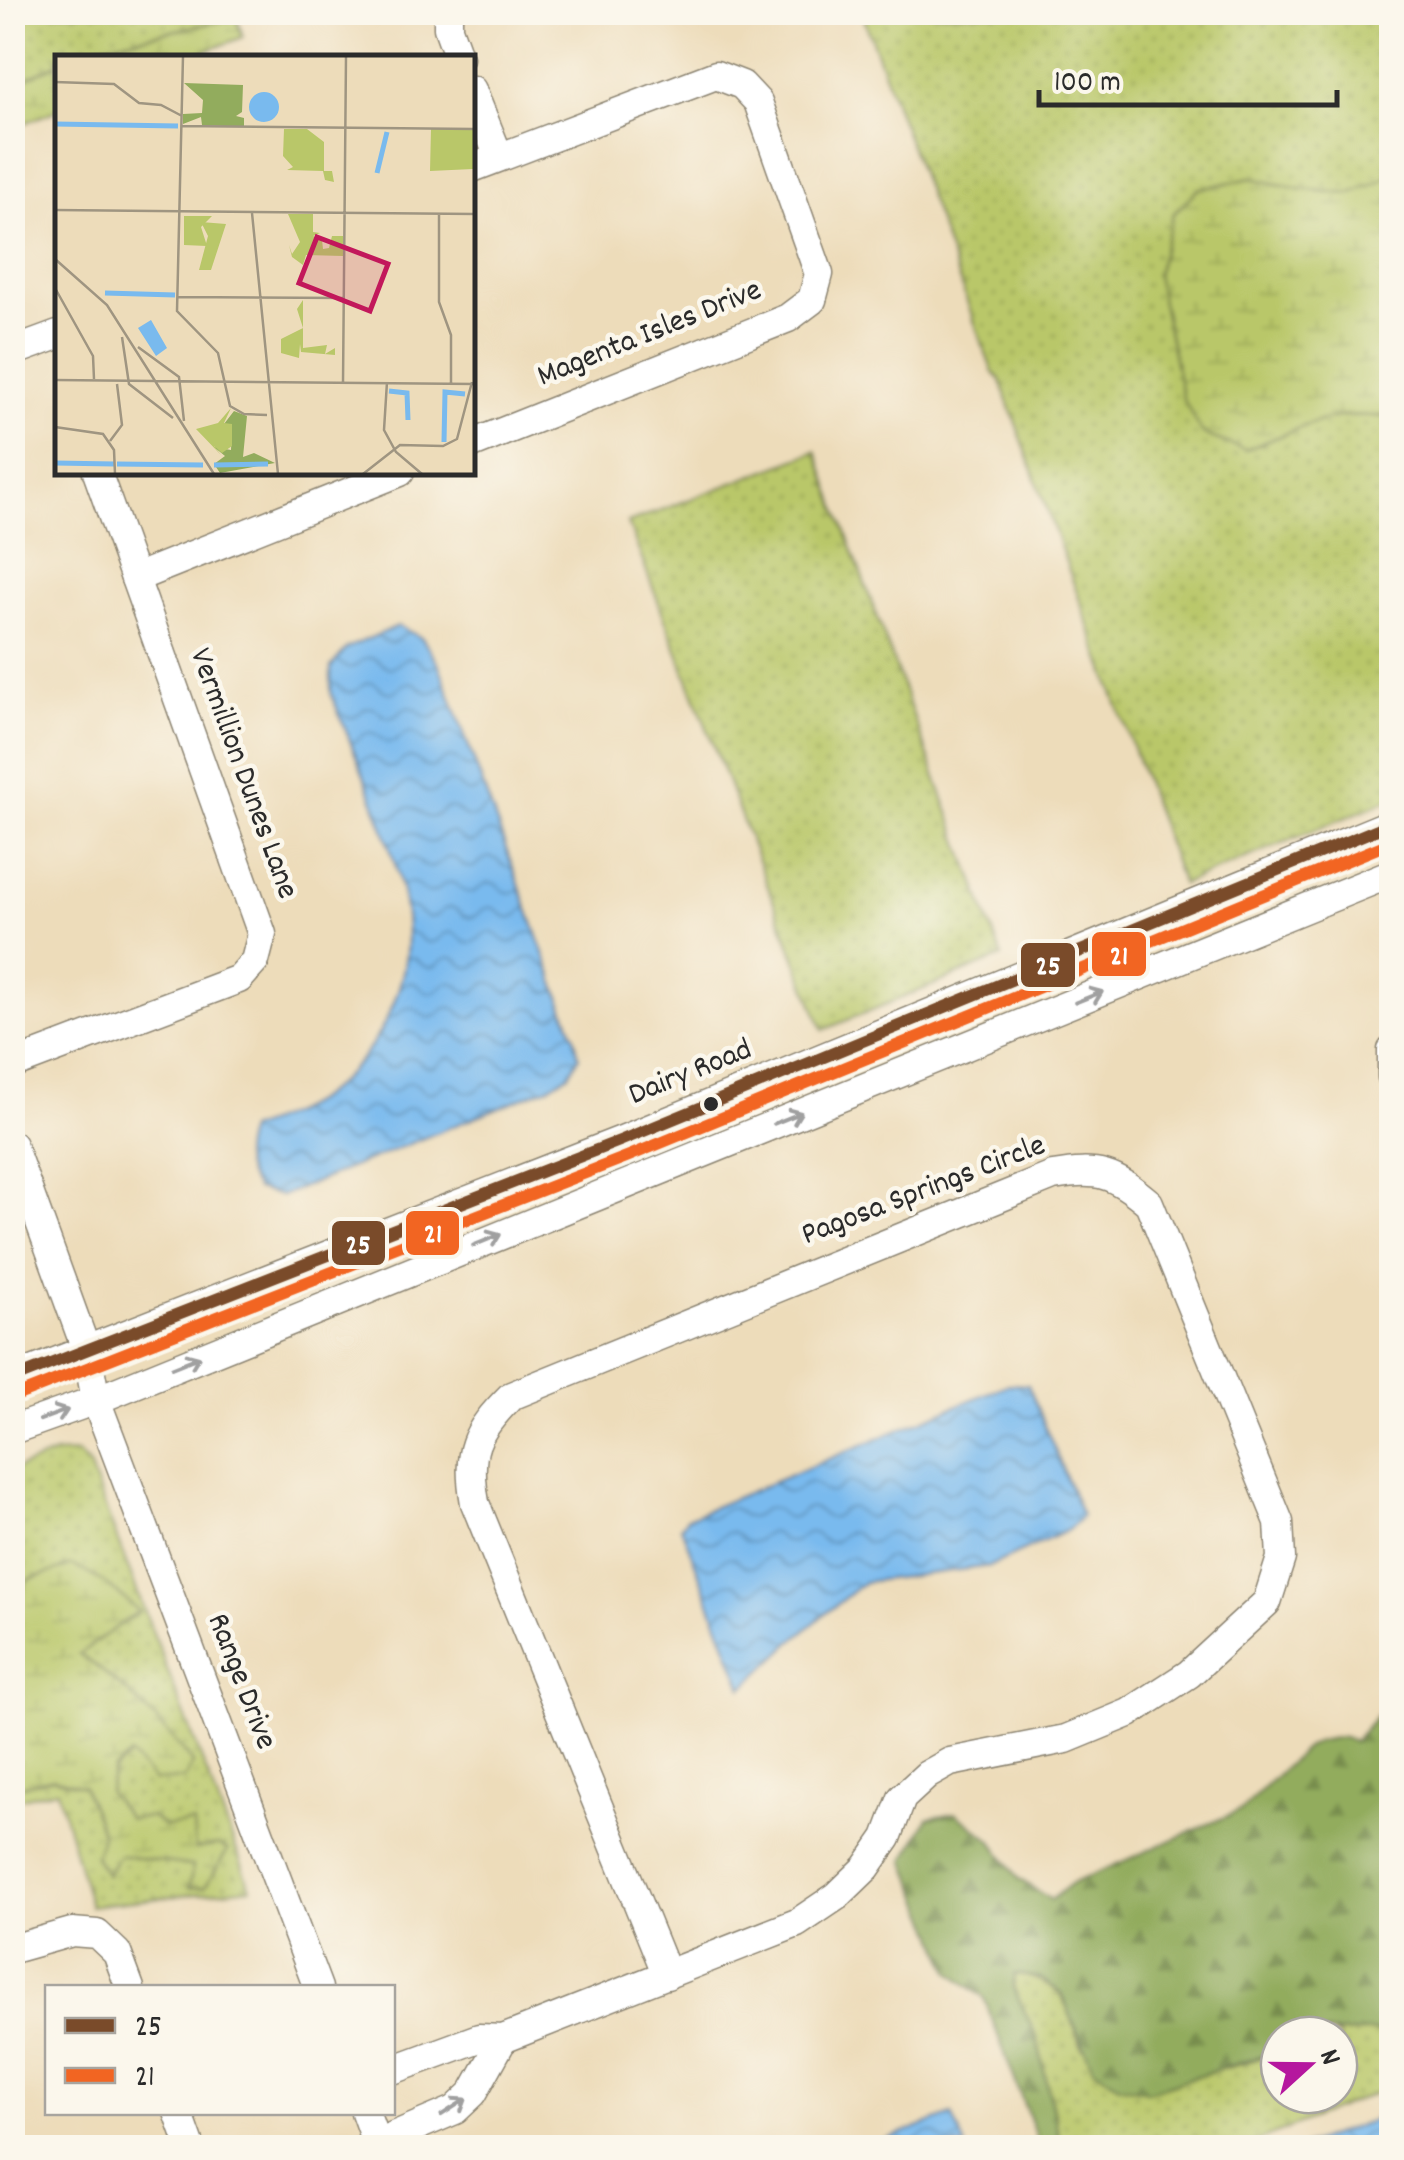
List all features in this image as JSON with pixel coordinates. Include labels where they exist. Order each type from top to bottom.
[{"type":"street","points":[[448,12],[448,28],[459,55]]},
{"type":"street","name":"Magenta Isles Drive","points":[[475,167],[716,75],[742,85],[758,102],[819,274],[812,300],[788,318],[475,443]]},
{"type":"street","points":[[475,97],[500,157]]},
{"type":"street","points":[[12,352],[54,345]]},
{"type":"street","name":"Vermillion Dunes Lane","points":[[12,1065],[240,979],[256,961],[262,934],[98,475]]},
{"type":"street","points":[[135,578],[392,475]]},
{"type":"street","name":"Dairy Road","points":[[12,1379],[622,1140],[1392,823]]},
{"type":"street","points":[[12,1430],[96,1400],[1392,873]]},
{"type":"street","points":[[1186,907],[1202,951]]},
{"type":"street","points":[[1392,1050],[1392,1077]]},
{"type":"street","points":[[622,1140],[636,1180]]},
{"type":"street","name":"Range Drive","points":[[12,1145],[87,1352],[96,1400],[317,1985]]},
{"type":"street","name":"Pagosa Springs Circle","points":[[395,2069],[479,2038],[503,2040],[667,1975],[797,1923],[837,1896],[866,1868],[887,1838],[902,1798],[927,1775],[950,1762],[1066,1738],[1128,1713],[1190,1674],[1266,1602],[1281,1558],[1279,1522],[1149,1203],[1126,1184],[1086,1170],[1053,1176],[511,1396],[488,1419],[473,1447],[469,1469],[475,1503],[667,1975]]},
{"type":"street","points":[[12,1949],[72,1932],[98,1934],[117,1953],[129,1985]]},
{"type":"street","points":[[366,2115],[378,2145],[454,2110],[473,2093],[503,2040]]},
{"type":"street","points":[[179,2115],[191,2148]]},
{"type":"green space","points":[[235,12],[237,18],[98,46],[78,55],[55,55],[55,65],[13,85],[12,13]]},
{"type":"green space","points":[[862,13],[1383,13],[1393,95],[1393,137],[1387,178],[1350,194],[1299,189],[1252,178],[1173,214],[1167,244],[1245,450],[1333,418],[1391,418],[1391,799],[1182,884],[1000,379],[993,373]]},
{"type":"green space","points":[[237,18],[243,37],[196,55],[78,55],[98,46]]},
{"type":"green space","points":[[55,65],[55,111],[13,128],[13,85]]},
{"type":"green space","points":[[1391,157],[1391,418],[1333,418],[1245,450],[1203,434],[1183,399],[1156,275],[1173,214],[1198,189],[1251,178],[1299,189],[1350,194],[1386,178]]},
{"type":"green space","points":[[816,451],[1002,957],[823,1030],[628,523]]},
{"type":"green space","points":[[77,1453],[89,1466],[251,1888],[90,1906],[57,1790],[13,1800],[13,1788],[53,1778],[83,1786],[102,1833],[106,1874],[119,1855],[194,1866],[219,1845],[195,1850],[192,1823],[165,1827],[151,1817],[129,1819],[108,1792],[113,1770],[131,1755],[192,1763],[140,1704],[78,1653],[139,1612],[17,1603],[13,1606],[13,1470],[55,1454]]},
{"type":"green space","points":[[73,1565],[105,1583],[139,1611],[79,1654],[140,1704],[193,1763],[185,1779],[154,1781],[130,1755],[113,1770],[108,1792],[129,1819],[151,1817],[165,1827],[193,1823],[195,1849],[219,1845],[228,1850],[205,1887],[189,1888],[193,1866],[119,1855],[107,1875],[95,1857],[102,1833],[83,1786],[53,1778],[13,1788],[13,1606],[27,1580]]},
{"type":"green space","points":[[1391,1699],[1391,2031],[1359,2032],[1359,2015],[1259,2015],[1259,2057],[1148,2091],[1119,2085],[1093,2068],[1061,1993],[1040,1978],[1015,1974],[1013,1987],[1037,2038],[1061,2147],[1040,2147],[984,1998],[951,1972],[905,1860],[928,1818],[956,1813],[991,1840],[1019,1879],[1051,1900],[1071,1884],[1241,1810],[1304,1749],[1318,1741],[1340,1737],[1354,1741]]},
{"type":"green space","points":[[1014,1974],[1054,1989],[1067,2007],[1082,2048],[1225,2069],[1259,2058],[1259,2115],[1322,2115],[1243,2147],[1061,2147],[1037,2038],[1013,1987]]},
{"type":"green space","points":[[1359,2031],[1391,2031],[1391,2087],[1359,2100]]},
{"type":"water","points":[[398,626],[422,638],[439,665],[579,1057],[569,1074],[549,1087],[281,1196],[256,1189],[247,1174],[243,1154],[248,1130],[311,1103],[348,1073],[390,1012],[404,965],[407,941],[402,890],[375,804],[331,693],[331,667],[347,648]]},
{"type":"water","points":[[1009,1384],[1028,1385],[1082,1516],[1068,1530],[990,1566],[864,1582],[743,1688],[681,1527],[687,1518]]},
{"type":"water","points":[[1391,2113],[1391,2147],[1302,2147]]},
{"type":"water","points":[[952,2115],[966,2147],[867,2147]]},
{"type":"transit line","name":"25","points":[[12,1379],[622,1140],[1392,823]]},
{"type":"transit line","name":"21","points":[[18,1395],[629,1156],[1392,842]]}]
